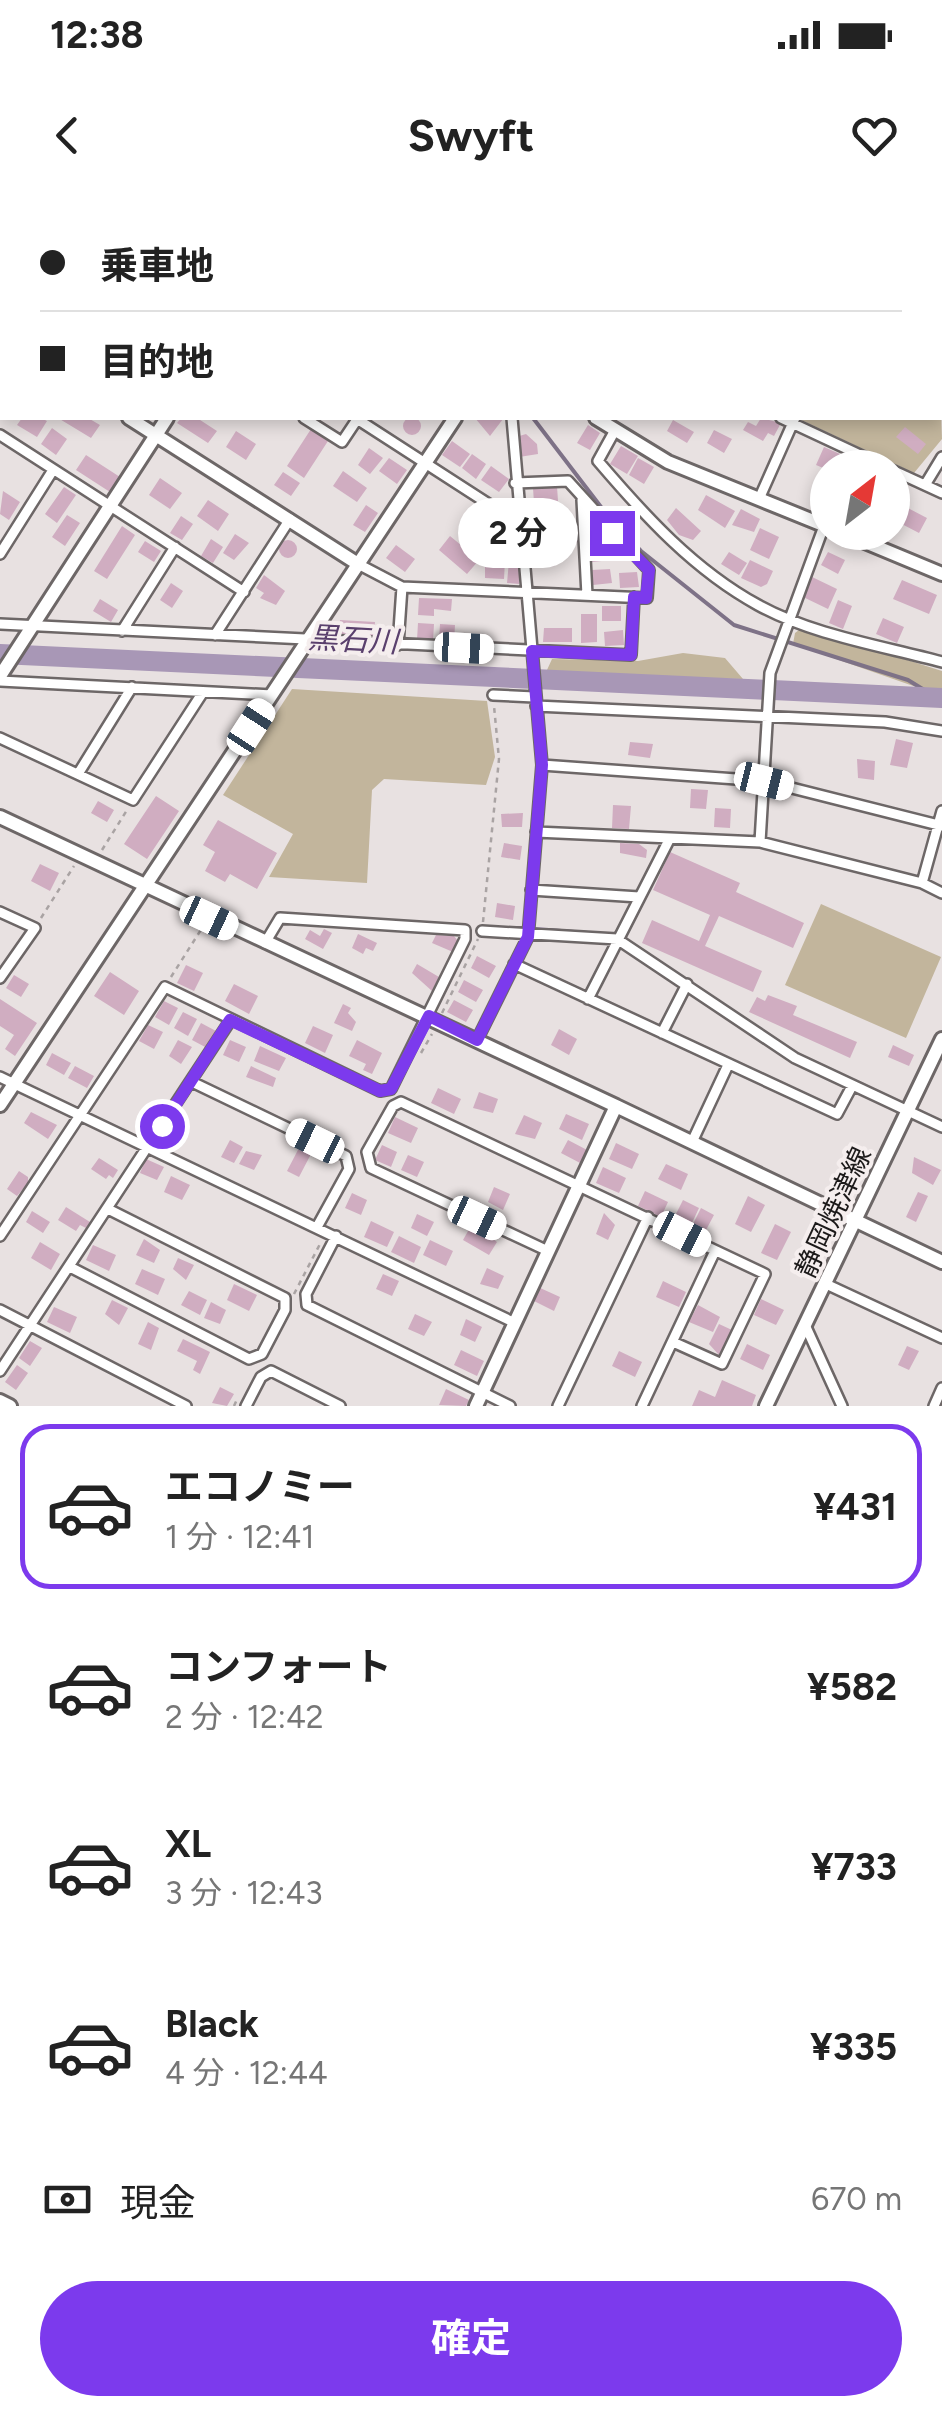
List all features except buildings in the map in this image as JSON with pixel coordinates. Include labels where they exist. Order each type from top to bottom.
[{"type":"street","points":[[133,420],[358,564],[402,586],[646,598],[649,570],[568,481],[515,483]]},
{"type":"street","points":[[166,420],[0,679],[272,696]]},
{"type":"street","points":[[307,420],[342,442],[357,420]]},
{"type":"street","points":[[361,420],[518,523]]},
{"type":"street","points":[[0,1105],[7,1081],[148,887],[454,420]]},
{"type":"street","points":[[477,1040],[528,937],[542,765],[518,523],[512,420]]},
{"type":"street","points":[[599,420],[668,462],[810,520]]},
{"type":"street","points":[[759,500],[789,420]]},
{"type":"street","points":[[791,420],[853,450]]},
{"type":"street","points":[[614,432],[598,461],[658,530],[716,578],[788,618],[942,662]]},
{"type":"street","points":[[0,435],[244,592]]},
{"type":"street","points":[[925,485],[942,457]]},
{"type":"street","points":[[0,554],[53,470]]},
{"type":"street","points":[[910,478],[942,493]]},
{"type":"street","points":[[582,497],[587,595]]},
{"type":"street","points":[[216,634],[290,519]]},
{"type":"street","points":[[122,630],[175,547]]},
{"type":"street","points":[[760,842],[770,673],[816,550]]},
{"type":"street","points":[[889,550],[940,569]]},
{"type":"street","points":[[398,645],[402,586]]},
{"type":"street","points":[[0,624],[31,629],[216,634],[306,645],[398,645],[532,655],[631,655],[634,597]]},
{"type":"street","points":[[78,774],[132,687]]},
{"type":"street","points":[[0,738],[133,800],[203,692]]},
{"type":"street","points":[[493,695],[768,718],[885,722],[942,730]]},
{"type":"street","points":[[542,765],[764,781],[939,825]]},
{"type":"street","points":[[922,883],[942,811]]},
{"type":"street","points":[[0,817],[209,918],[429,1016],[942,1262]]},
{"type":"street","points":[[536,832],[760,842],[922,883],[942,893]]},
{"type":"street","points":[[588,998],[669,840]]},
{"type":"street","points":[[532,890],[639,897]]},
{"type":"street","points":[[0,912],[35,928],[0,978]]},
{"type":"street","points":[[0,1235],[165,987],[380,1091],[391,1089],[466,939],[465,930],[280,918],[265,943]]},
{"type":"street","points":[[482,930],[528,937],[617,939],[795,1058],[942,1127]]},
{"type":"street","points":[[514,964],[837,1114],[852,1086]]},
{"type":"street","points":[[662,1033],[686,984]]},
{"type":"street","points":[[0,1371],[230,1020]]},
{"type":"street","name":"静岡焼津線","points":[[766,1406],[942,1039]]},
{"type":"street","points":[[692,1142],[728,1065]]},
{"type":"street","points":[[7,1081],[516,1323]]},
{"type":"street","points":[[192,1082],[346,1156],[348,1169],[318,1228]]},
{"type":"street","points":[[548,1251],[371,1168],[368,1152],[393,1106],[401,1102],[765,1274],[722,1364],[673,1342]]},
{"type":"street","points":[[479,1399],[616,1106]]},
{"type":"street","points":[[70,1267],[249,1358],[262,1354],[285,1310],[285,1298],[108,1209]]},
{"type":"street","points":[[558,1406],[648,1217]]},
{"type":"street","points":[[336,1236],[306,1294],[307,1305],[479,1399],[510,1406]]},
{"type":"street","points":[[642,1406],[715,1250]]},
{"type":"street","points":[[826,1284],[942,1338]]},
{"type":"street","points":[[0,1310],[186,1406]]},
{"type":"street","points":[[806,1327],[842,1406]]},
{"type":"street","points":[[246,1406],[261,1377],[271,1371],[340,1406]]},
{"type":"street","points":[[934,1406],[942,1388]]},
{"type":"street","points":[[0,1401],[10,1406]]},
{"type":"path","points":[[482,930],[499,760],[493,695]]},
{"type":"path","points":[[95,862],[133,800]]},
{"type":"path","points":[[35,928],[81,856]]},
{"type":"path","points":[[165,987],[209,918]]},
{"type":"shaded area","points":[[801,420],[941,420],[942,439],[914,473],[910,471],[910,450],[865,450]]},
{"type":"shaded area","points":[[803,627],[942,671],[942,696],[793,644],[795,633]]},
{"type":"shaded area","points":[[683,653],[725,658],[743,679],[577,676],[547,670],[552,659],[638,661]]},
{"type":"shaded area","points":[[292,689],[487,701],[495,757],[486,785],[384,779],[372,790],[367,883],[269,877],[293,834],[223,795]]},
{"type":"shaded area","points":[[821,904],[941,957],[906,1038],[785,985]]},
{"type":"waterway","points":[[535,420],[611,520],[641,551],[734,625],[908,680],[934,696]]},
{"type":"waterway","name":"黒石川","points":[[0,654],[942,698]]},
{"type":"waterway","points":[[504,928],[521,928]]},
{"type":"waterway","points":[[536,929],[587,933]]},
{"type":"route","points":[[162,1126],[230,1020],[380,1091],[391,1089],[429,1016],[477,1040],[528,937],[542,765],[532,651],[631,655],[634,597],[646,598],[649,570],[612,533]]}]
